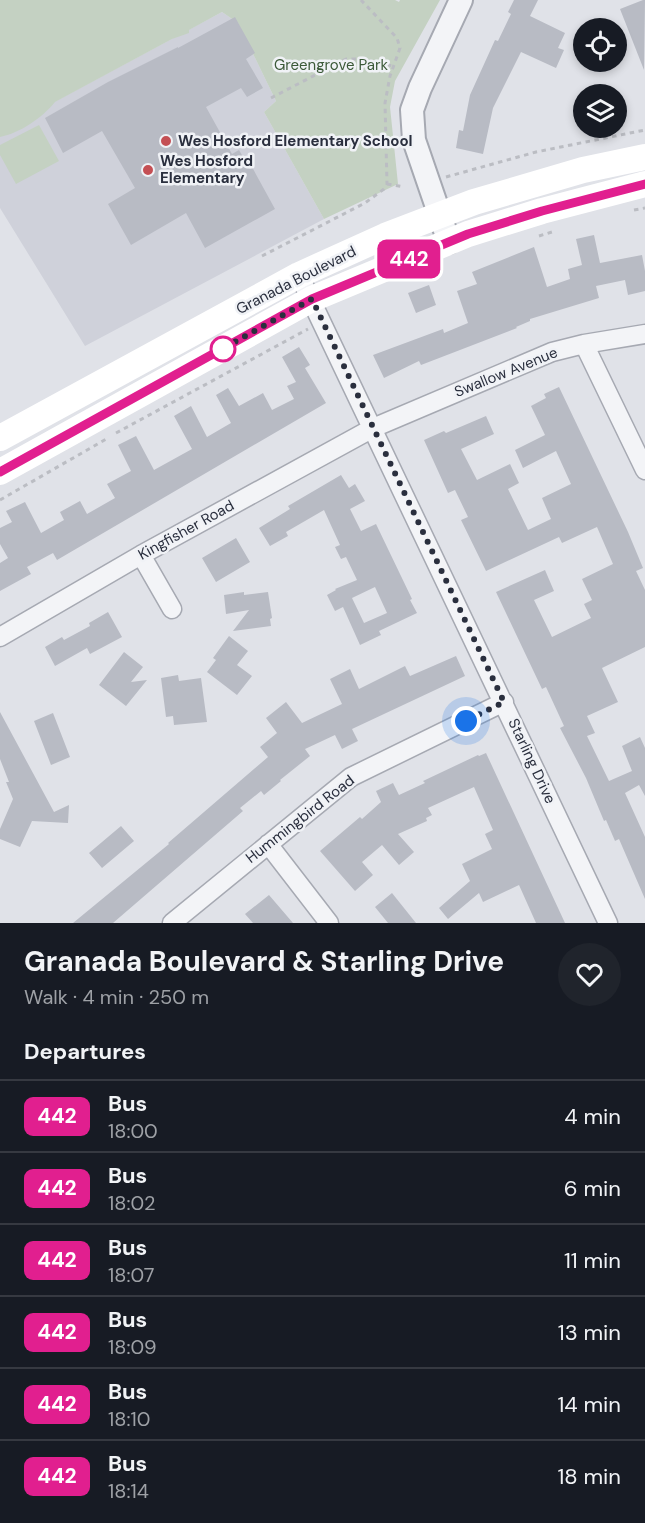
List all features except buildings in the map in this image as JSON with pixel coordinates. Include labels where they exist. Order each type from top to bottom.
[{"type":"main road","name":"Granada Boulevard","points":[[0,438],[299,275],[438,214],[583,170],[645,157]]},
{"type":"main road","name":"Granada Boulevard","points":[[0,472],[449,242],[542,211],[645,184]]},
{"type":"street","points":[[449,242],[414,140],[412,110],[460,0]]},
{"type":"street","name":"Starling Drive","points":[[299,275],[608,923]]},
{"type":"street","name":"Swallow Avenue","points":[[373,428],[552,352],[645,334]]},
{"type":"street","points":[[584,344],[645,470]]},
{"type":"street","name":"Kingfisher Road","points":[[0,637],[141,555],[373,428]]},
{"type":"street","points":[[141,555],[172,609]]},
{"type":"street","name":"Hummingbird Road","points":[[172,923],[351,777],[504,702]]},
{"type":"street","points":[[267,844],[329,923]]},
{"type":"path","points":[[262,256],[365,203],[384,189],[387,184],[385,103],[393,66],[400,48],[399,43],[362,0]]},
{"type":"path","points":[[271,98],[346,59],[362,59],[393,66]]},
{"type":"path","points":[[446,177],[536,152],[645,130]]},
{"type":"path","points":[[387,184],[404,187]]},
{"type":"path","points":[[633,210],[645,208]]},
{"type":"path","points":[[535,237],[556,231]]},
{"type":"path","points":[[0,500],[112,436],[317,310]]},
{"type":"shaded area","name":"Wes Hosford Elementary","points":[[222,12],[238,23],[276,101],[264,112],[324,219],[85,346],[0,208],[0,131]]},
{"type":"green space","name":"Greengrove Park","points":[[0,0],[395,0],[399,2],[400,0],[440,0],[395,81],[390,107],[398,184],[324,219],[264,112],[276,101],[238,23],[222,12],[189,30],[189,33],[172,39],[55,102],[37,119],[23,128],[0,137]]},
{"type":"green space","points":[[39,125],[59,161],[16,184],[0,155],[0,145]]},
{"type":"bus line","name":"442","points":[[0,472],[312,299],[468,234],[542,211],[645,184]]},
{"type":"place","name":"Wes Hosford Elementary School","points":[[166,141]]},
{"type":"place","name":"Wes Hosford Elementary","points":[[148,170]]},
{"type":"route","points":[[223,349],[215,353],[312,299],[504,702],[466,721]]}]
